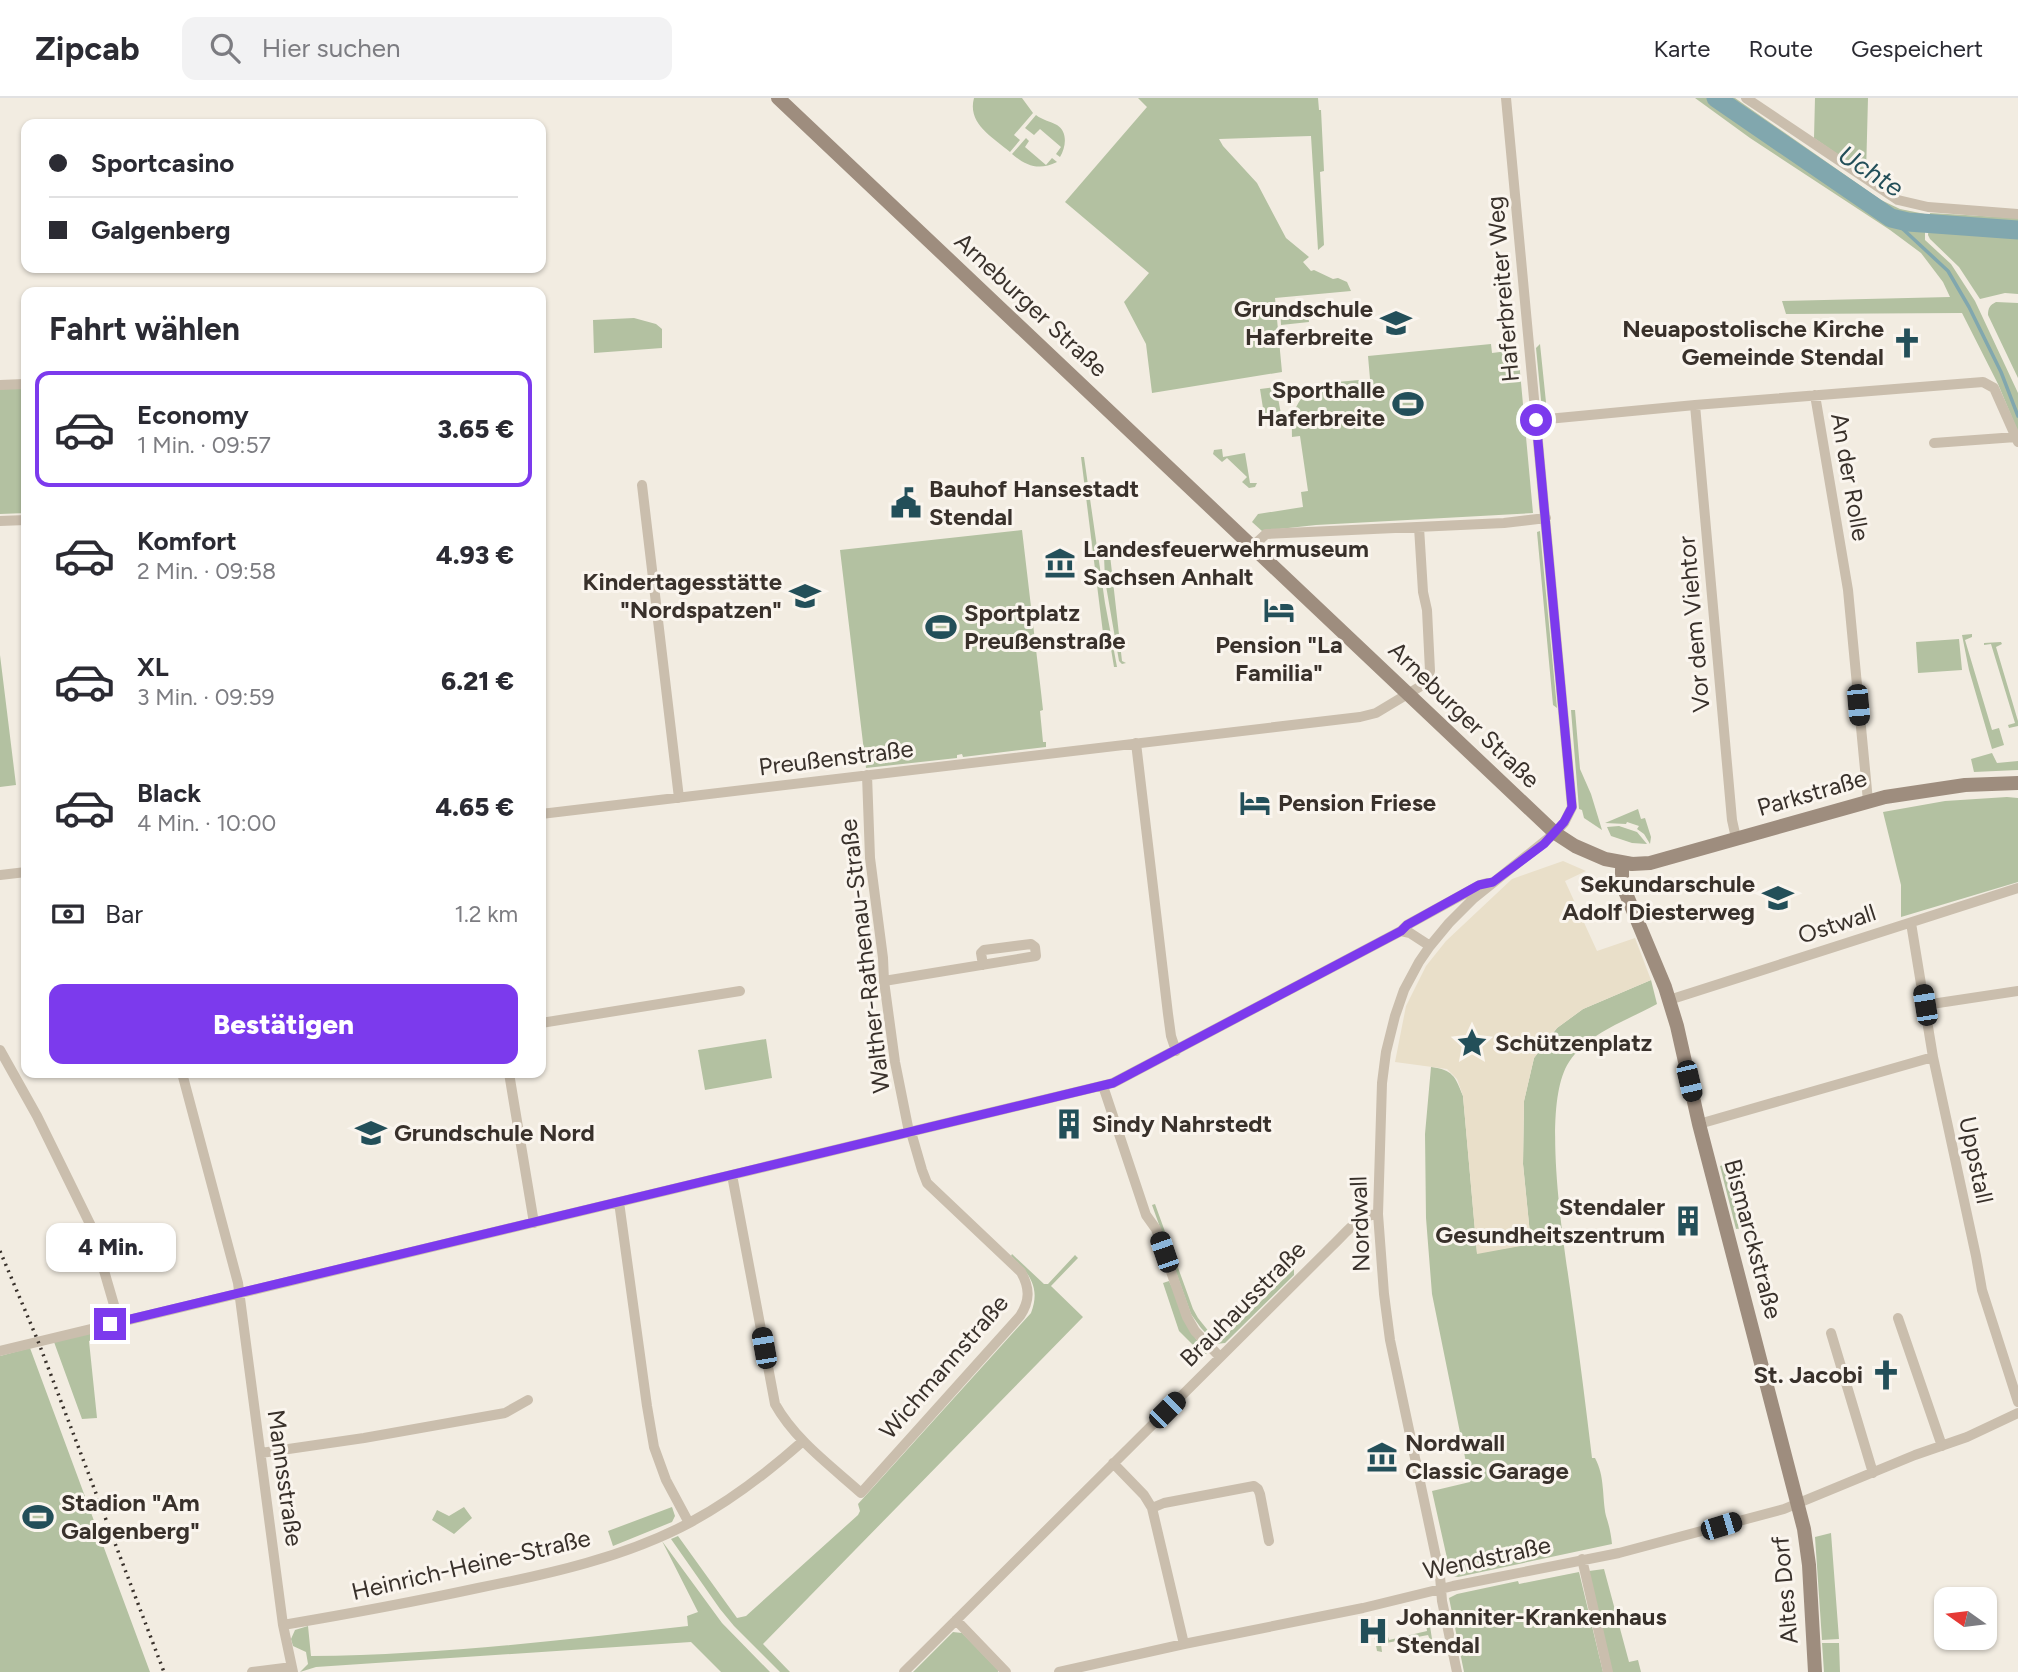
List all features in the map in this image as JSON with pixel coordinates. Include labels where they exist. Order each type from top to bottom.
[{"type":"main road","name":"Arneburger Straße","points":[[778,98],[1555,833],[1587,851],[1622,863]]},
{"type":"main road","name":"Parkstraße","points":[[1622,863],[1652,863],[1868,801],[1942,787],[2018,783]]},
{"type":"main road","points":[[1622,863],[1622,884],[1667,994]]},
{"type":"main road","name":"Bismarckstraße","points":[[1667,994],[1797,1503]]},
{"type":"main road","name":"Altes Dorf","points":[[1797,1503],[1808,1551],[1815,1672]]},
{"type":"street","name":"Haferbreiter Weg","points":[[1506,98],[1573,800],[1571,812],[1555,833]]},
{"type":"street","points":[[1746,98],[1898,200],[1928,207],[2018,214]]},
{"type":"street","name":"An der Rolle","points":[[1868,801],[1848,590],[1815,395],[1983,382],[1994,388],[2017,440],[1934,443]]},
{"type":"street","points":[[0,385],[21,384]]},
{"type":"street","points":[[1536,420],[1815,395]]},
{"type":"street","name":"Vor dem Viehtor","points":[[1695,405],[1732,820],[1736,838]]},
{"type":"street","points":[[642,485],[679,798]]},
{"type":"street","points":[[1253,546],[1266,534],[1546,518]]},
{"type":"street","points":[[0,521],[21,520]]},
{"type":"street","name":"Preußenstraße","points":[[546,813],[1376,713],[1424,683],[1430,671],[1419,527]]},
{"type":"street","points":[[1136,743],[1167,1014],[1176,1051]]},
{"type":"street","name":"Walther-Rathenau-Straße","points":[[867,775],[870,858],[884,981],[897,1074],[910,1132]]},
{"type":"street","name":"Nordwall","points":[[1457,1672],[1442,1601],[1433,1538],[1390,1340],[1378,1214],[1382,1083],[1386,1052],[1404,990],[1430,946],[1458,914],[1493,882],[1555,833]]},
{"type":"street","points":[[0,875],[21,873]]},
{"type":"street","points":[[0,1350],[1103,1086],[1123,1079],[1401,931],[1407,925],[1479,885],[1493,882]]},
{"type":"street","name":"Ostwall","points":[[1667,994],[1911,923],[2018,888]]},
{"type":"street","name":"Uppstall","points":[[1911,923],[1933,1057],[1979,1281],[2018,1402]]},
{"type":"street","points":[[1401,931],[1410,933],[1430,946]]},
{"type":"street","points":[[884,981],[983,965],[1036,956],[1035,947],[1031,944],[984,950],[981,954],[983,965]]},
{"type":"street","points":[[546,1022],[740,991]]},
{"type":"street","points":[[1925,1005],[2018,991]]},
{"type":"street","points":[[0,1050],[37,1116],[91,1226],[119,1322]]},
{"type":"street","points":[[1699,1124],[1933,1057]]},
{"type":"street","name":"Mannsstraße","points":[[183,1078],[240,1294],[283,1625],[292,1669],[253,1672]]},
{"type":"street","points":[[510,1078],[534,1223]]},
{"type":"street","points":[[1103,1086],[1146,1215],[1156,1229],[1187,1317],[1195,1331],[1220,1357]]},
{"type":"street","name":"Wichmannstraße","points":[[803,1441],[861,1493],[1026,1307],[1028,1287],[1021,1272],[927,1182],[910,1132]]},
{"type":"street","points":[[733,1175],[772,1396],[778,1410],[803,1441]]},
{"type":"street","points":[[619,1202],[653,1438],[666,1480],[689,1523]]},
{"type":"street","name":"Brauhausstraße","points":[[904,1672],[1361,1218],[1368,1214],[1378,1214]]},
{"type":"street","points":[[1898,1318],[1942,1446]]},
{"type":"street","points":[[1831,1333],[1873,1473]]},
{"type":"street","points":[[261,1453],[505,1413],[528,1400]]},
{"type":"street","name":"Wendstraße","points":[[1059,1672],[1628,1551],[1784,1509],[2018,1413]]},
{"type":"street","name":"Heinrich-Heine-Straße","points":[[283,1625],[548,1574],[634,1546],[689,1523],[734,1496],[803,1441]]},
{"type":"street","points":[[1113,1463],[1144,1495],[1152,1508],[1184,1644]]},
{"type":"street","points":[[1152,1508],[1164,1503],[1254,1486],[1260,1494],[1269,1541]]},
{"type":"street","points":[[1582,1559],[1608,1672]]},
{"type":"street","points":[[956,1620],[1006,1672]]},
{"type":"green space","points":[[974,98],[1022,98],[1033,113],[1014,135],[1020,140],[1010,152],[978,123],[974,115]]},
{"type":"green space","points":[[1138,98],[1318,98],[1324,171],[1320,172],[1324,245],[1318,250],[1311,136],[1219,139],[1257,183],[1286,238],[1309,257],[1303,262],[1311,271],[1347,282],[1351,291],[1275,298],[1282,372],[1152,393],[1146,344],[1124,302],[1149,273],[1065,202],[1147,107]]},
{"type":"green space","points":[[1695,98],[1735,98],[1881,200],[1900,209],[1925,214],[1925,240],[1951,264],[1975,301],[2018,393],[2018,432],[1998,384],[1962,313],[1786,314],[1782,301],[1950,297],[1943,282],[1921,253]]},
{"type":"green space","points":[[1815,98],[1868,98],[1866,174],[1814,138]]},
{"type":"green space","points":[[1036,115],[1061,128],[1065,144],[1060,157],[1056,154],[1061,147],[1040,129],[1034,135],[1025,128]]},
{"type":"green space","points":[[1026,138],[1029,141],[1025,147],[1046,165],[1052,158],[1057,162],[1039,167],[1017,158],[1012,154]]},
{"type":"green space","points":[[1930,213],[2018,218],[2018,294],[2005,293],[1980,299],[1959,267],[1930,239]]},
{"type":"green space","points":[[1996,302],[2018,303],[2018,378],[1988,315],[1988,310]]},
{"type":"green space","points":[[1307,306],[1309,322],[1281,325],[1280,310]]},
{"type":"green space","points":[[634,318],[656,324],[662,329],[662,348],[594,353],[593,320]]},
{"type":"green space","points":[[1491,344],[1492,353],[1500,352],[1499,348],[1514,346],[1515,350],[1518,350],[1533,513],[1316,525],[1262,531],[1252,522],[1258,514],[1303,507],[1301,492],[1308,491],[1300,436],[1292,437],[1292,420],[1299,402],[1315,384],[1370,379],[1368,356]]},
{"type":"green space","points":[[1540,344],[1547,412],[1542,410],[1536,348]]},
{"type":"green space","points":[[21,387],[21,513],[0,514],[0,389]]},
{"type":"green space","points":[[1276,387],[1283,425],[1279,425],[1277,419],[1265,421],[1260,389]]},
{"type":"green space","points":[[1222,449],[1223,457],[1245,453],[1250,483],[1257,483],[1255,487],[1249,488],[1242,482],[1247,477],[1227,458],[1222,462],[1213,454],[1214,450]]},
{"type":"green space","points":[[1081,457],[1084,457],[1117,667],[1114,667],[1111,649],[1105,649]]},
{"type":"green space","name":"Sportplatz Preußenstraße","points":[[1022,530],[1043,710],[1040,711],[1043,742],[1046,742],[1046,747],[963,757],[962,754],[957,755],[957,758],[866,768],[840,550]]},
{"type":"green space","points":[[1540,531],[1557,708],[1553,705],[1537,532]]},
{"type":"green space","points":[[1110,555],[1122,661],[1126,663],[1122,664],[1119,661],[1105,580],[1104,556]]},
{"type":"green space","points":[[1972,634],[1972,637],[1965,640],[1992,730],[1999,728],[2004,745],[1992,749],[1969,670],[1962,635]]},
{"type":"green space","points":[[1959,639],[1962,670],[1918,673],[1916,642]]},
{"type":"green space","points":[[2001,642],[2002,644],[1996,647],[2018,721],[2018,726],[2009,728],[2008,725],[2015,723],[1991,644],[1984,645]]},
{"type":"green space","points":[[0,655],[16,785],[0,787]]},
{"type":"green space","points":[[1571,710],[1575,710],[1580,769],[1602,830],[1584,818],[1582,810],[1579,809]]},
{"type":"green space","points":[[1992,753],[1997,763],[2018,761],[2018,770],[1974,772],[1971,759]]},
{"type":"green space","points":[[2018,798],[2018,882],[1901,917],[1901,885],[1883,812],[1945,801]]},
{"type":"green space","points":[[1638,809],[1641,819],[1645,818],[1651,837],[1650,844],[1637,829],[1639,826],[1627,822],[1605,823]]},
{"type":"green space","points":[[1619,826],[1637,832],[1647,844],[1632,843],[1611,836],[1607,827]]},
{"type":"green space","points":[[1651,980],[1657,1004],[1598,1035],[1577,1052],[1569,1062],[1560,1083],[1556,1112],[1557,1182],[1565,1254],[1592,1458],[1595,1458],[1600,1472],[1612,1544],[1458,1577],[1451,1576],[1432,1491],[1470,1482],[1432,1294],[1426,1218],[1425,1134],[1431,1067],[1449,1072],[1458,1083],[1463,1096],[1477,1253],[1531,1244],[1523,1164],[1524,1101],[1534,1058],[1557,1028],[1583,1009]]},
{"type":"green space","points":[[766,1039],[772,1078],[705,1090],[698,1050]]},
{"type":"green space","points":[[1726,1164],[1743,1228],[1736,1229],[1720,1166]]},
{"type":"green space","points":[[1155,1204],[1193,1309],[1218,1343],[1294,1269],[1294,1275],[1225,1343],[1216,1344],[1191,1314],[1152,1205]]},
{"type":"green space","points":[[1012,1254],[1044,1284],[1048,1284],[1075,1255],[1078,1258],[1051,1286],[1083,1317],[763,1644],[790,1672],[780,1672],[720,1609],[671,1539],[678,1536],[737,1618],[746,1616],[858,1515],[858,1504],[1031,1313],[1035,1296],[1032,1281]]},
{"type":"green space","points":[[1169,1281],[1196,1339],[1208,1352],[1204,1356],[1179,1331],[1163,1283]]},
{"type":"green space","points":[[96,1332],[100,1337],[89,1341],[97,1418],[82,1419],[54,1342]]},
{"type":"green space","name":"Stadion \"Am Galgenberg\"","points":[[30,1348],[150,1672],[0,1672],[0,1356]]},
{"type":"green space","points":[[464,1507],[472,1518],[454,1534],[432,1520],[437,1510],[449,1516]]},
{"type":"green space","points":[[672,1507],[675,1516],[672,1522],[613,1546],[608,1531]]},
{"type":"green space","points":[[1831,1533],[1839,1639],[1822,1640],[1815,1537]]},
{"type":"green space","points":[[662,1541],[722,1623],[770,1672],[721,1672],[691,1642],[316,1667],[300,1672],[308,1664],[306,1652],[293,1646],[291,1639],[295,1630],[308,1626],[311,1656],[453,1650],[688,1626],[687,1616],[698,1612]]},
{"type":"green space","points":[[1604,1569],[1629,1662],[1638,1660],[1641,1672],[1611,1672],[1589,1571]]},
{"type":"green space","points":[[1579,1572],[1603,1672],[1464,1672],[1449,1598],[1518,1581],[1519,1584]]},
{"type":"green space","points":[[1426,1624],[1430,1626],[1431,1642],[1428,1635],[1381,1644],[1382,1652],[1377,1651],[1374,1635],[1387,1633],[1389,1640],[1427,1631]]},
{"type":"green space","points":[[953,1632],[962,1633],[998,1672],[913,1672]]},
{"type":"green space","points":[[1822,1643],[1839,1643],[1840,1672],[1824,1672]]},
{"type":"shaded area","name":"Schützenplatz","points":[[1563,861],[1586,871],[1565,881],[1597,951],[1635,938],[1651,980],[1583,1009],[1557,1028],[1534,1058],[1524,1101],[1523,1164],[1531,1244],[1477,1254],[1463,1096],[1457,1079],[1447,1069],[1395,1062],[1406,1006],[1426,966],[1446,941],[1512,879]]},
{"type":"waterway","name":"Uchte","points":[[1716,98],[1891,218],[1908,222],[2018,230]]},
{"type":"waterway","points":[[1891,218],[1948,271],[2001,372],[2018,416]]},
{"type":"railway","points":[[0,1251],[38,1341],[164,1672]]},
{"type":"place","name":"Grundschule Haferbreite","points":[[1396,323]]},
{"type":"place","name":"Neuapostolische Kirche Gemeinde Stendal","points":[[1907,343]]},
{"type":"place","name":"Sporthalle Haferbreite","points":[[1408,404]]},
{"type":"place","name":"Bauhof Hansestadt Stendal","points":[[906,503]]},
{"type":"place","name":"Landesfeuerwehrmuseum Sachsen Anhalt","points":[[1060,563]]},
{"type":"place","name":"Kindertagesstätte \"Nordspatzen\"","points":[[805,596]]},
{"type":"place","name":"Pension \"La Familia\"","points":[[1279,610]]},
{"type":"place","name":"Sportplatz Preußenstraße","points":[[941,627]]},
{"type":"place","name":"Pension Friese","points":[[1255,803]]},
{"type":"place","name":"Sekundarschule Adolf Diesterweg","points":[[1778,898]]},
{"type":"place","name":"Schützenplatz","points":[[1472,1043]]},
{"type":"place","name":"Sindy Nahrstedt","points":[[1069,1124]]},
{"type":"place","name":"Grundschule Nord","points":[[371,1133]]},
{"type":"place","name":"Stendaler Gesundheitszentrum","points":[[1688,1221]]},
{"type":"place","name":"St. Jacobi","points":[[1886,1375]]},
{"type":"place","name":"Nordwall Classic Garage","points":[[1382,1457]]},
{"type":"place","name":"Stadion \"Am Galgenberg\"","points":[[38,1517]]},
{"type":"place","name":"Johanniter-Krankenhaus Stendal","points":[[1373,1631]]},
{"type":"route","points":[[110,1324],[1113,1083],[1401,931],[1407,925],[1479,885],[1493,882],[1555,833],[1571,812],[1573,800],[1536,420]]}]
